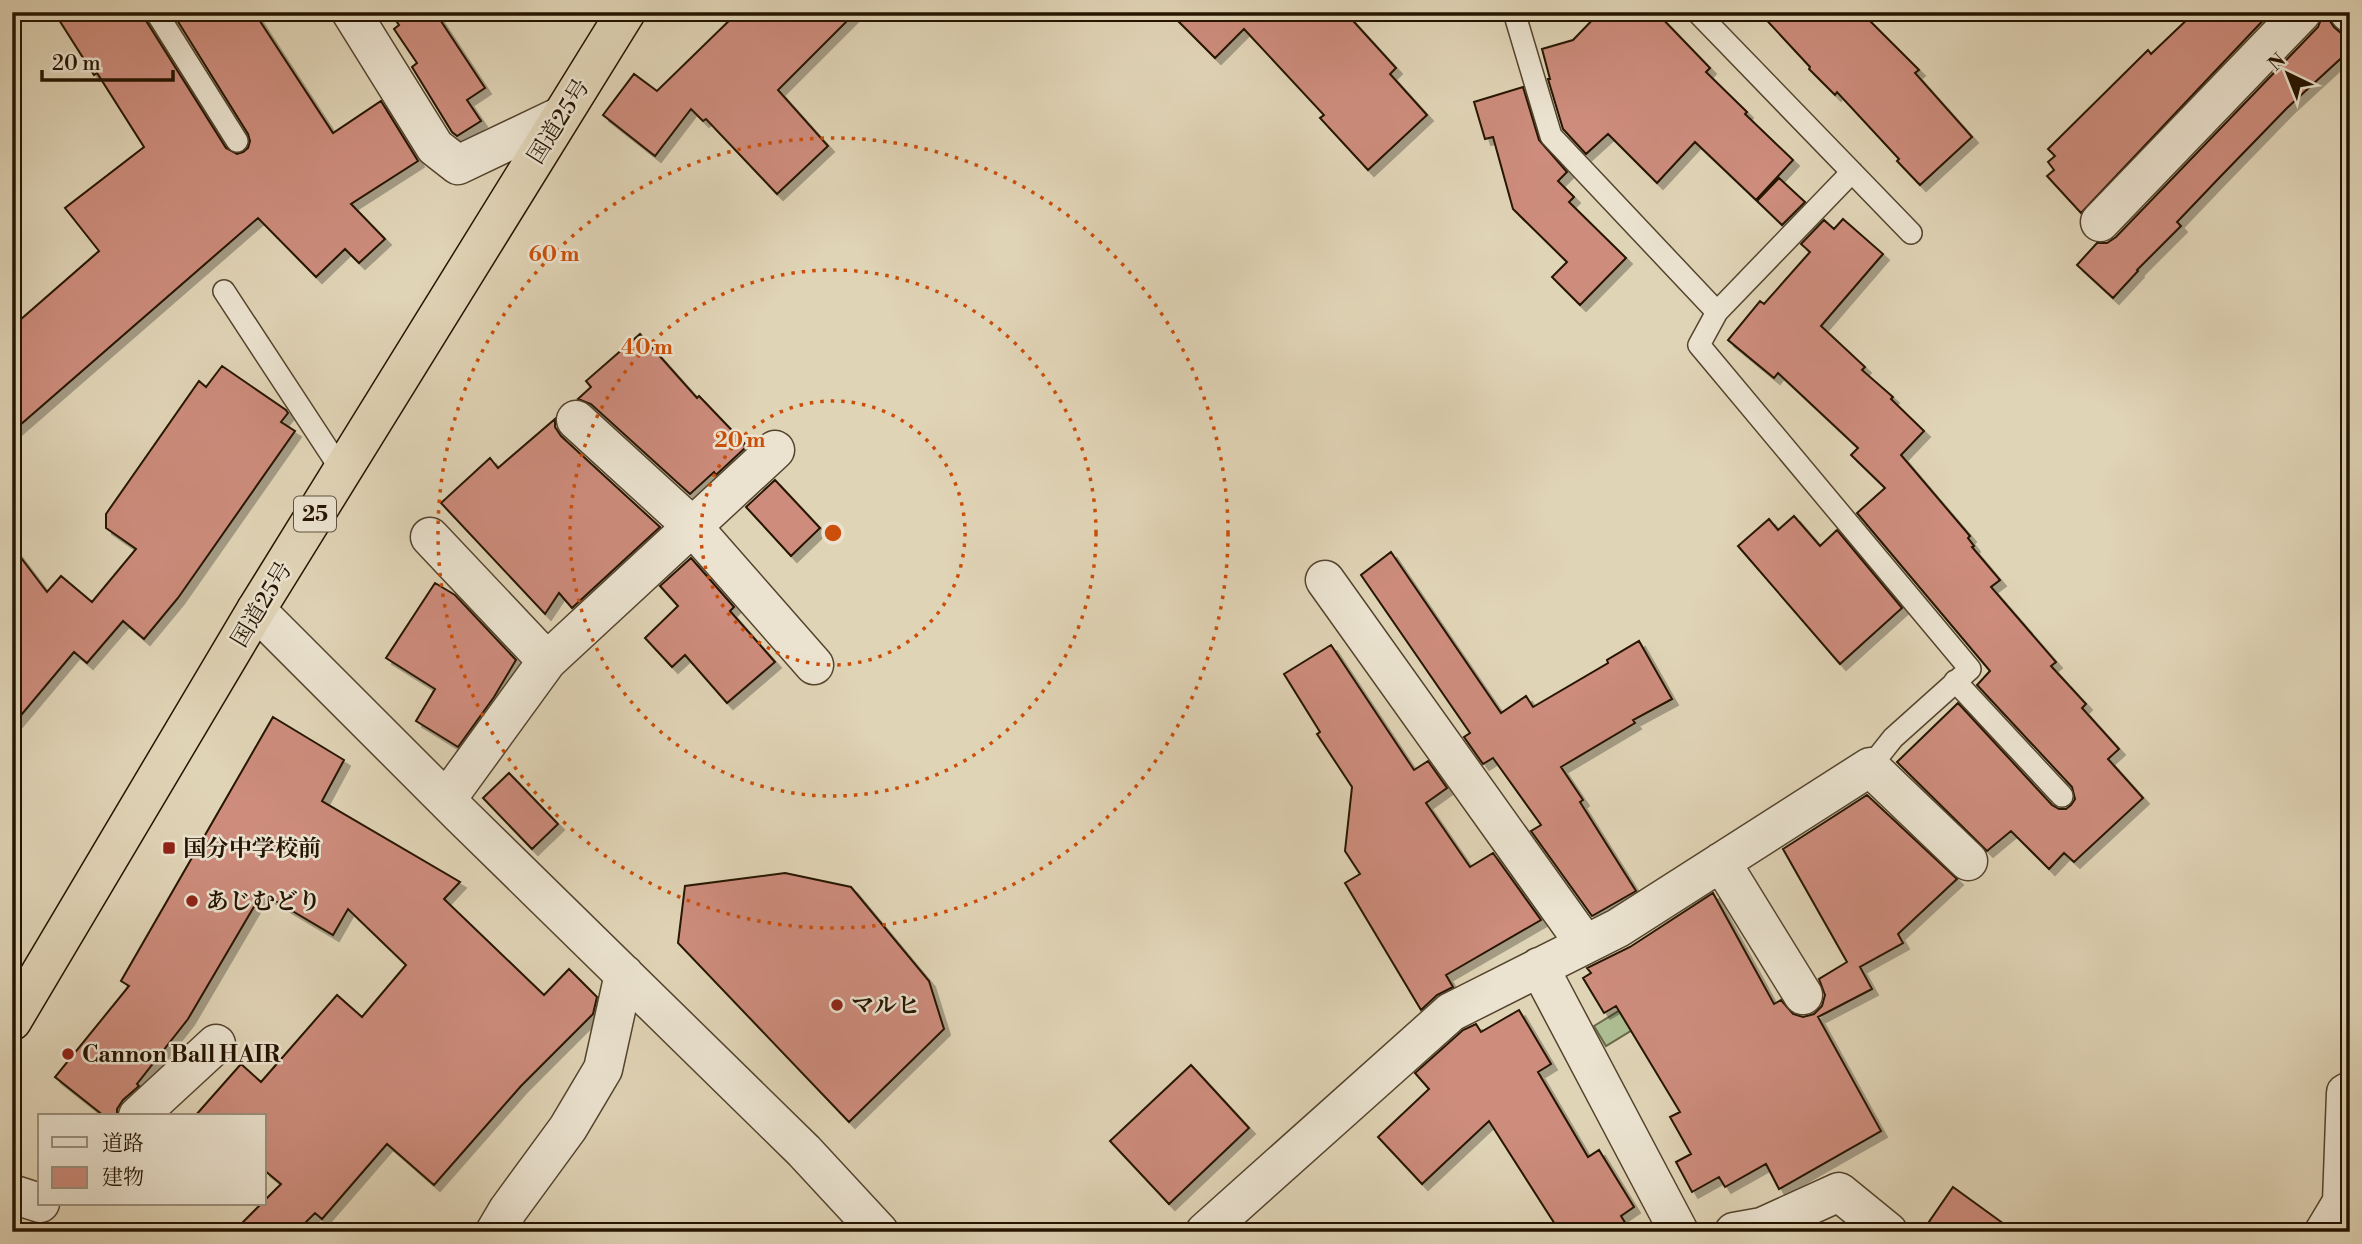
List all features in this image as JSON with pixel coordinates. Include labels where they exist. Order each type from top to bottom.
[{"type":"highway","name":"国道25号","points":[[12,1021],[256,610],[626,12]]},
{"type":"street","points":[[351,12],[435,147],[458,165],[561,116]]},
{"type":"street","points":[[2100,222],[2302,12]]},
{"type":"street","points":[[576,420],[692,526],[814,665]]},
{"type":"street","points":[[446,800],[547,661],[775,450]]},
{"type":"street","points":[[430,537],[547,661]]},
{"type":"street","points":[[1325,580],[1586,944]]},
{"type":"street","points":[[256,610],[804,1151],[879,1232]]},
{"type":"street","points":[[1205,1232],[1451,1012],[1618,928],[1870,766],[1968,861]]},
{"type":"street","points":[[1721,862],[1803,995]]},
{"type":"street","points":[[1539,967],[1679,1232]]},
{"type":"street","points":[[495,1232],[568,1128],[603,1069],[624,974]]},
{"type":"street","points":[[140,1114],[216,1044]]},
{"type":"street","points":[[2324,1232],[2342,1202],[2346,1093],[2350,1091]]},
{"type":"street","points":[[1734,1232],[1762,1227],[1839,1192],[1888,1232]]},
{"type":"street","points":[[12,1194],[38,1202]]},
{"type":"lane","points":[[156,12],[237,141]]},
{"type":"lane","points":[[1514,12],[1551,136],[1717,312]]},
{"type":"lane","points":[[1697,12],[1910,233]]},
{"type":"lane","points":[[1852,172],[1717,312],[1699,345],[1969,669],[1892,737],[1870,766]]},
{"type":"lane","points":[[225,291],[342,471]]},
{"type":"lane","points":[[1955,681],[2062,796]]},
{"type":"green space","points":[[1676,976],[1688,996],[1606,1046],[1594,1026]]},
{"type":"building","points":[[54,12],[143,12],[226,148],[237,154],[248,148],[248,134],[172,12],[254,12],[333,133],[381,101],[418,161],[351,204],[385,239],[359,263],[345,249],[316,277],[258,218],[12,432],[12,327],[99,251],[65,208],[144,147]]},
{"type":"building","points":[[390,12],[435,12],[485,88],[467,100],[481,121],[457,136],[452,132],[412,67],[417,63],[394,29],[399,25]]},
{"type":"building","points":[[738,12],[856,12],[778,90],[828,146],[777,194],[706,119],[703,121],[691,109],[655,156],[603,115],[634,74],[657,91]]},
{"type":"building","points":[[1169,12],[1345,12],[1396,68],[1390,74],[1427,115],[1368,170],[1320,118],[1324,115],[1244,29],[1215,58]]},
{"type":"building","points":[[1600,12],[1656,12],[1710,68],[1706,72],[1793,160],[1756,200],[1695,142],[1657,183],[1608,134],[1586,154],[1563,129],[1542,49],[1573,40]]},
{"type":"building","points":[[1759,12],[1861,12],[1919,70],[1915,73],[1972,137],[1920,185],[1837,92],[1835,95],[1809,69]]},
{"type":"building","points":[[2195,12],[2271,12],[2081,213],[2047,176],[2054,170],[2048,162],[2055,156],[2048,149],[2148,50],[2151,54]]},
{"type":"building","points":[[2324,12],[2334,27],[2350,41],[2350,50],[2287,108],[2220,177],[2177,222],[2181,226],[2113,298],[2077,265],[2097,243],[2107,243],[2116,237],[2318,27]]},
{"type":"building","points":[[1523,87],[1539,140],[1567,172],[1558,181],[1574,197],[1569,202],[1626,258],[1580,305],[1552,277],[1567,262],[1513,209],[1493,137],[1485,139],[1474,102]]},
{"type":"building","points":[[1779,178],[1805,202],[1782,225],[1757,201]]},
{"type":"building","points":[[1843,219],[1883,254],[1821,326],[1865,367],[1862,370],[1893,397],[1891,399],[1924,431],[1901,455],[1970,536],[1968,538],[1974,546],[1972,547],[2000,580],[1991,587],[2056,662],[2051,666],[2086,704],[2082,708],[2119,749],[2108,759],[2143,798],[2074,862],[2064,853],[2049,869],[2011,831],[1987,851],[1897,762],[1958,703],[2052,805],[2066,809],[2075,799],[2072,787],[1977,685],[1990,671],[1857,513],[1885,488],[1851,455],[1858,448],[1778,373],[1774,378],[1728,340],[1760,301],[1764,304],[1810,252],[1801,244],[1824,220],[1834,229]]},
{"type":"building","points":[[640,334],[697,398],[699,396],[744,443],[745,448],[716,475],[714,472],[690,494],[591,404],[578,399],[591,387],[586,381]]},
{"type":"building","points":[[222,366],[286,410],[288,413],[281,422],[295,431],[178,598],[144,639],[123,621],[87,663],[74,652],[12,726],[12,546],[47,592],[61,576],[92,602],[136,549],[106,528],[106,514],[199,381],[206,387]]},
{"type":"building","points":[[555,419],[555,427],[561,436],[660,527],[572,608],[559,593],[545,614],[441,503],[490,458],[498,468]]},
{"type":"building","points":[[775,480],[820,528],[791,556],[746,507]]},
{"type":"building","points":[[1794,516],[1820,546],[1837,530],[1902,608],[1840,664],[1738,546],[1769,519],[1778,530]]},
{"type":"building","points":[[1391,552],[1501,713],[1526,696],[1533,707],[1608,663],[1607,660],[1639,641],[1672,699],[1633,720],[1635,723],[1561,767],[1636,891],[1592,916],[1531,831],[1541,825],[1493,758],[1483,764],[1464,737],[1470,733],[1361,575]]},
{"type":"building","points":[[691,558],[734,607],[730,611],[775,662],[727,703],[685,655],[672,667],[645,638],[678,606],[660,586]]},
{"type":"building","points":[[435,583],[455,595],[516,660],[494,697],[458,747],[416,721],[435,689],[386,658]]},
{"type":"building","points":[[1331,645],[1414,770],[1428,761],[1447,788],[1426,803],[1470,867],[1493,853],[1541,920],[1446,975],[1453,987],[1437,995],[1421,1010],[1345,883],[1360,874],[1345,851],[1352,787],[1317,734],[1320,732],[1284,674]]},
{"type":"building","points":[[273,717],[344,760],[322,801],[460,882],[444,899],[544,995],[569,969],[597,997],[593,1014],[521,1086],[434,1185],[387,1144],[322,1219],[315,1213],[296,1232],[233,1232],[259,1206],[266,1206],[266,1199],[281,1184],[266,1172],[266,1114],[197,1114],[241,1064],[261,1082],[337,995],[362,1017],[406,965],[348,909],[333,935],[262,893],[188,1019],[137,1084],[139,1086],[123,1100],[117,1114],[101,1114],[55,1077],[129,986],[121,981]]},
{"type":"building","points":[[509,773],[558,824],[532,849],[483,798]]},
{"type":"building","points":[[1867,795],[1957,879],[1898,934],[1903,943],[1860,967],[1872,989],[1818,1017],[1881,1131],[1779,1189],[1766,1164],[1725,1187],[1719,1177],[1692,1192],[1676,1162],[1691,1154],[1670,1117],[1680,1112],[1616,1006],[1604,1013],[1583,978],[1591,973],[1587,968],[1630,947],[1713,893],[1774,1004],[1781,1000],[1793,1014],[1803,1017],[1814,1014],[1822,1006],[1825,995],[1819,979],[1847,962],[1783,849]]},
{"type":"building","name":"マルヒ","points":[[785,873],[851,887],[929,981],[944,1029],[849,1122],[678,943],[685,886]]},
{"type":"building","points":[[1519,1010],[1551,1064],[1538,1072],[1588,1157],[1599,1150],[1634,1207],[1621,1216],[1631,1232],[1560,1232],[1489,1121],[1422,1184],[1378,1137],[1429,1089],[1415,1073],[1463,1030],[1476,1024],[1481,1032]]},
{"type":"building","points":[[1191,1065],[1249,1128],[1169,1204],[1110,1141]]},
{"type":"building","points":[[1953,1187],[2015,1232],[1922,1232]]},
{"type":"place","name":"国分中学校前","points":[[169,848]]},
{"type":"place","name":"あじむどり","points":[[192,901]]},
{"type":"place","name":"マルヒ","points":[[837,1005]]},
{"type":"place","name":"Cannon Ball HAIR","points":[[68,1054]]}]
